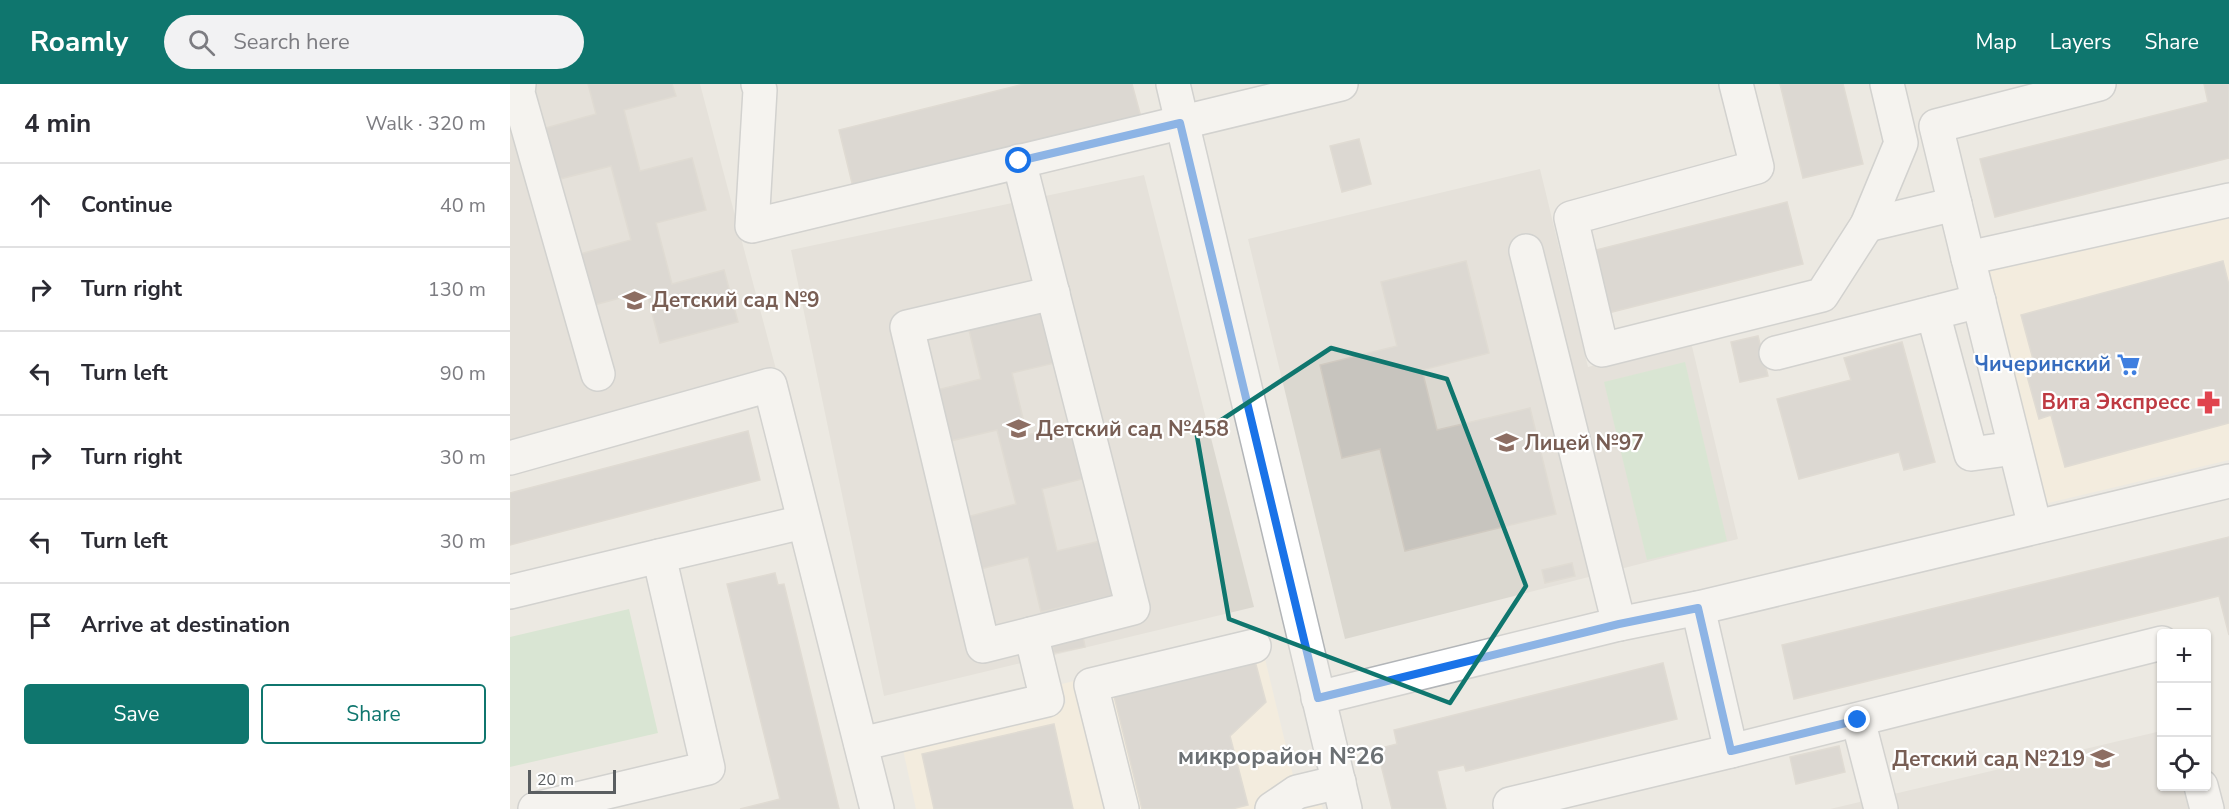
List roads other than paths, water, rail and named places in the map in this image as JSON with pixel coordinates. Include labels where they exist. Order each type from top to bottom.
[{"type":"lane","points":[[1173,84],[1180,123],[1342,795],[1297,792],[1272,809]]},
{"type":"lane","points":[[767,86],[752,226],[1341,84]]},
{"type":"lane","points":[[1736,84],[1757,167],[1571,218],[1602,350],[1822,295],[1867,225],[1901,143],[1887,84]]},
{"type":"lane","points":[[2035,527],[1936,126],[2099,84]]},
{"type":"lane","points":[[516,91],[598,374]]},
{"type":"lane","points":[[1019,161],[1053,293],[1133,608],[983,646],[907,327],[1053,293]]},
{"type":"lane","points":[[1968,258],[2229,200]]},
{"type":"lane","points":[[1867,225],[1956,204]]},
{"type":"lane","points":[[1526,251],[1619,624]]},
{"type":"lane","points":[[1776,353],[1979,301]]},
{"type":"lane","points":[[1933,313],[1971,454],[2015,448]]},
{"type":"lane","points":[[510,458],[770,385],[877,809]]},
{"type":"lane","points":[[1318,698],[1619,624],[1698,608],[2229,481]]},
{"type":"lane","points":[[510,592],[803,522]]},
{"type":"lane","points":[[535,809],[708,768],[659,556]]},
{"type":"lane","points":[[1698,608],[1731,751]]},
{"type":"lane","points":[[861,744],[1047,700],[1031,634]]},
{"type":"lane","points":[[1511,809],[1510,804],[1858,720],[2157,644]]},
{"type":"lane","points":[[1122,809],[1091,685],[1254,646]]},
{"type":"lane","points":[[1858,720],[1881,809]]},
{"type":"lane","points":[[2202,791],[2207,809]]},
{"type":"place","name":"Детский сад №9","points":[[634,300]]},
{"type":"place","name":"Чичеринский","points":[[2129,364]]},
{"type":"place","name":"Вита Экспресс","points":[[2208,402]]},
{"type":"place","name":"Детский сад №458","points":[[1018,429]]},
{"type":"place","name":"Лицей №97","points":[[1506,443]]},
{"type":"place","name":"Детский сад №219","points":[[2103,759]]},
{"type":"district","name":"микрорайон №26","points":[[1281,756]]}]
